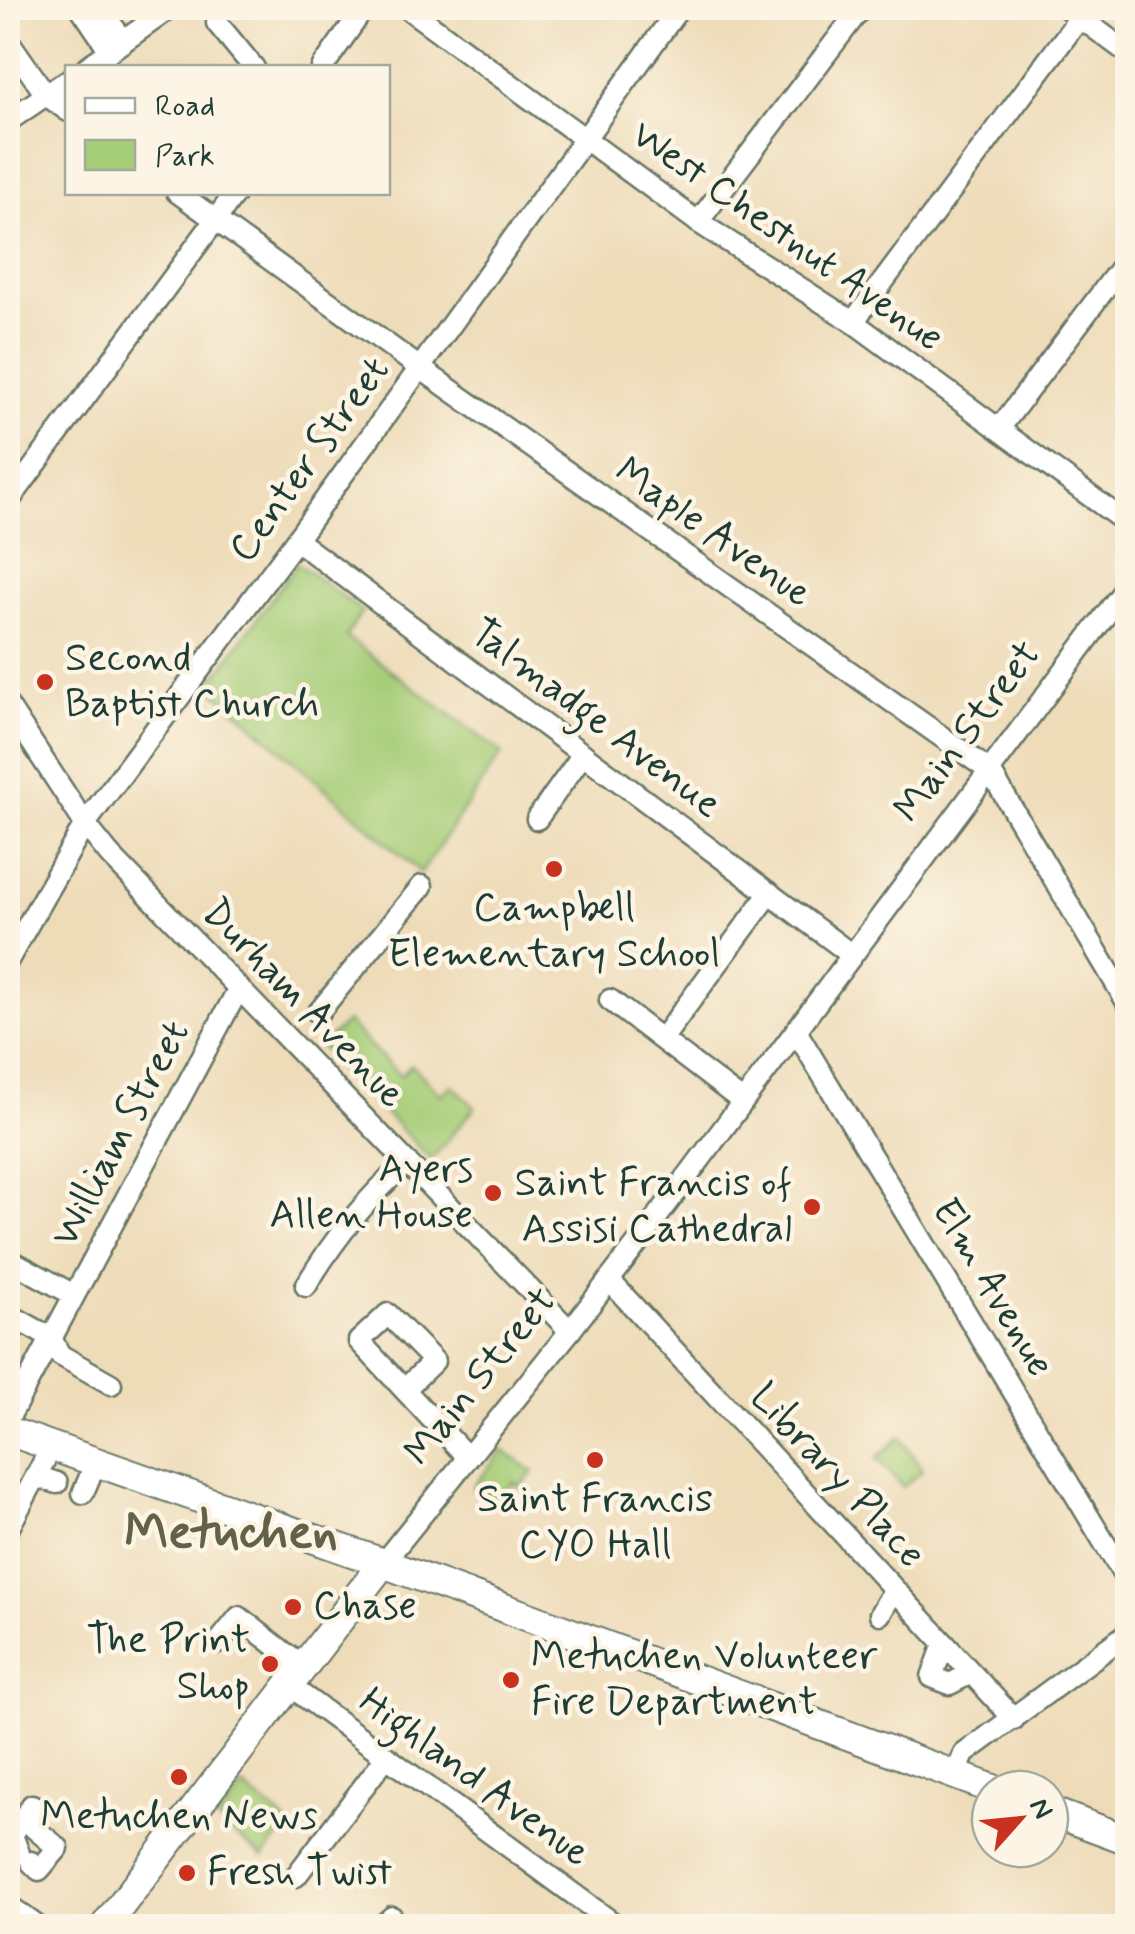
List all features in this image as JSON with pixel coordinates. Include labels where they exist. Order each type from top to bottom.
[{"type":"main road","points":[[8,1431],[96,1462],[142,1490],[382,1563],[970,1780]]},
{"type":"main road","name":"Main Street","points":[[106,1926],[382,1563]]},
{"type":"main road","points":[[1070,1818],[1128,1840]]},
{"type":"street","points":[[80,8],[117,46]]},
{"type":"street","points":[[99,8],[117,46]]},
{"type":"street","points":[[90,65],[170,8]]},
{"type":"street","points":[[324,65],[364,8]]},
{"type":"street","name":"West Chestnut Avenue","points":[[406,8],[698,222],[853,322],[1128,524]]},
{"type":"street","name":"Center Street","points":[[8,960],[85,824],[296,540],[678,8]]},
{"type":"street","points":[[698,222],[861,8]]},
{"type":"street","points":[[853,322],[1078,11],[1128,53]]},
{"type":"street","points":[[217,23],[252,65]]},
{"type":"street","points":[[8,40],[15,71],[65,109]]},
{"type":"street","points":[[8,121],[65,82]]},
{"type":"street","name":"Maple Avenue","points":[[181,195],[990,771],[1128,1004]]},
{"type":"street","points":[[8,502],[234,195]]},
{"type":"street","points":[[999,430],[1128,258]]},
{"type":"street","name":"Talmadge Avenue","points":[[296,540],[852,955]]},
{"type":"street","name":"Main Street","points":[[382,1563],[570,1331],[1128,585]]},
{"type":"street","name":"Durham Avenue","points":[[8,706],[85,824],[110,854],[570,1331]]},
{"type":"street","points":[[537,819],[583,754]]},
{"type":"street","points":[[318,1013],[422,886]]},
{"type":"street","points":[[662,1040],[770,894]]},
{"type":"street","name":"William Street","points":[[8,1418],[239,988]]},
{"type":"street","points":[[610,1000],[742,1101]]},
{"type":"street","name":"Elm Avenue","points":[[796,1032],[1128,1582]]},
{"type":"street","points":[[306,1286],[352,1218],[407,1162]]},
{"type":"street","points":[[8,1259],[74,1295]]},
{"type":"street","name":"Library Place","points":[[608,1280],[1014,1720]]},
{"type":"street","points":[[8,1314],[51,1338],[60,1355],[112,1384]]},
{"type":"street","points":[[405,1389],[468,1458]]},
{"type":"street","points":[[8,1528],[46,1480],[52,1446]]},
{"type":"street","points":[[83,1493],[96,1462]]},
{"type":"street","points":[[880,1614],[894,1590]]},
{"type":"street","name":"Highland Avenue","points":[[218,1643],[239,1617],[297,1677],[386,1756],[617,1926]]},
{"type":"street","points":[[956,1775],[964,1754],[1128,1633]]},
{"type":"street","points":[[944,1644],[932,1677],[950,1684],[970,1673]]},
{"type":"street","points":[[296,1876],[386,1756]]},
{"type":"street","points":[[37,1805],[34,1828],[58,1848],[39,1870],[25,1858],[12,1836],[37,1805]]},
{"type":"street","points":[[8,1905],[38,1926]]},
{"type":"green space","points":[[297,563],[362,611],[346,637],[502,753],[421,873],[209,686]]},
{"type":"green space","points":[[347,1022],[400,1076],[412,1065],[441,1095],[452,1085],[475,1107],[431,1160],[320,1046]]},
{"type":"green space","points":[[900,1437],[923,1470],[903,1487],[877,1458]]},
{"type":"green space","points":[[502,1450],[534,1472],[519,1487],[513,1482],[498,1504],[490,1492],[482,1496],[473,1488]]},
{"type":"green space","points":[[243,1787],[289,1824],[263,1857],[217,1820]]},
{"type":"place","name":"Second Baptist Church","points":[[45,682]]},
{"type":"place","name":"Campbell Elementary School","points":[[554,869]]},
{"type":"place","name":"Ayers Allen House","points":[[493,1193]]},
{"type":"place","name":"Saint Francis of Assisi Cathedral","points":[[812,1207]]},
{"type":"place","name":"Saint Francis CYO Hall","points":[[595,1460]]},
{"type":"place","name":"Chase","points":[[293,1607]]},
{"type":"place","name":"The Print Shop","points":[[270,1664]]},
{"type":"place","name":"Metuchen Volunteer Fire Department","points":[[511,1680]]},
{"type":"place","name":"Metuchen News","points":[[179,1777]]},
{"type":"place","name":"Fresh Twist","points":[[187,1873]]},
{"type":"district","name":"Metuchen","points":[[231,1533]]}]
